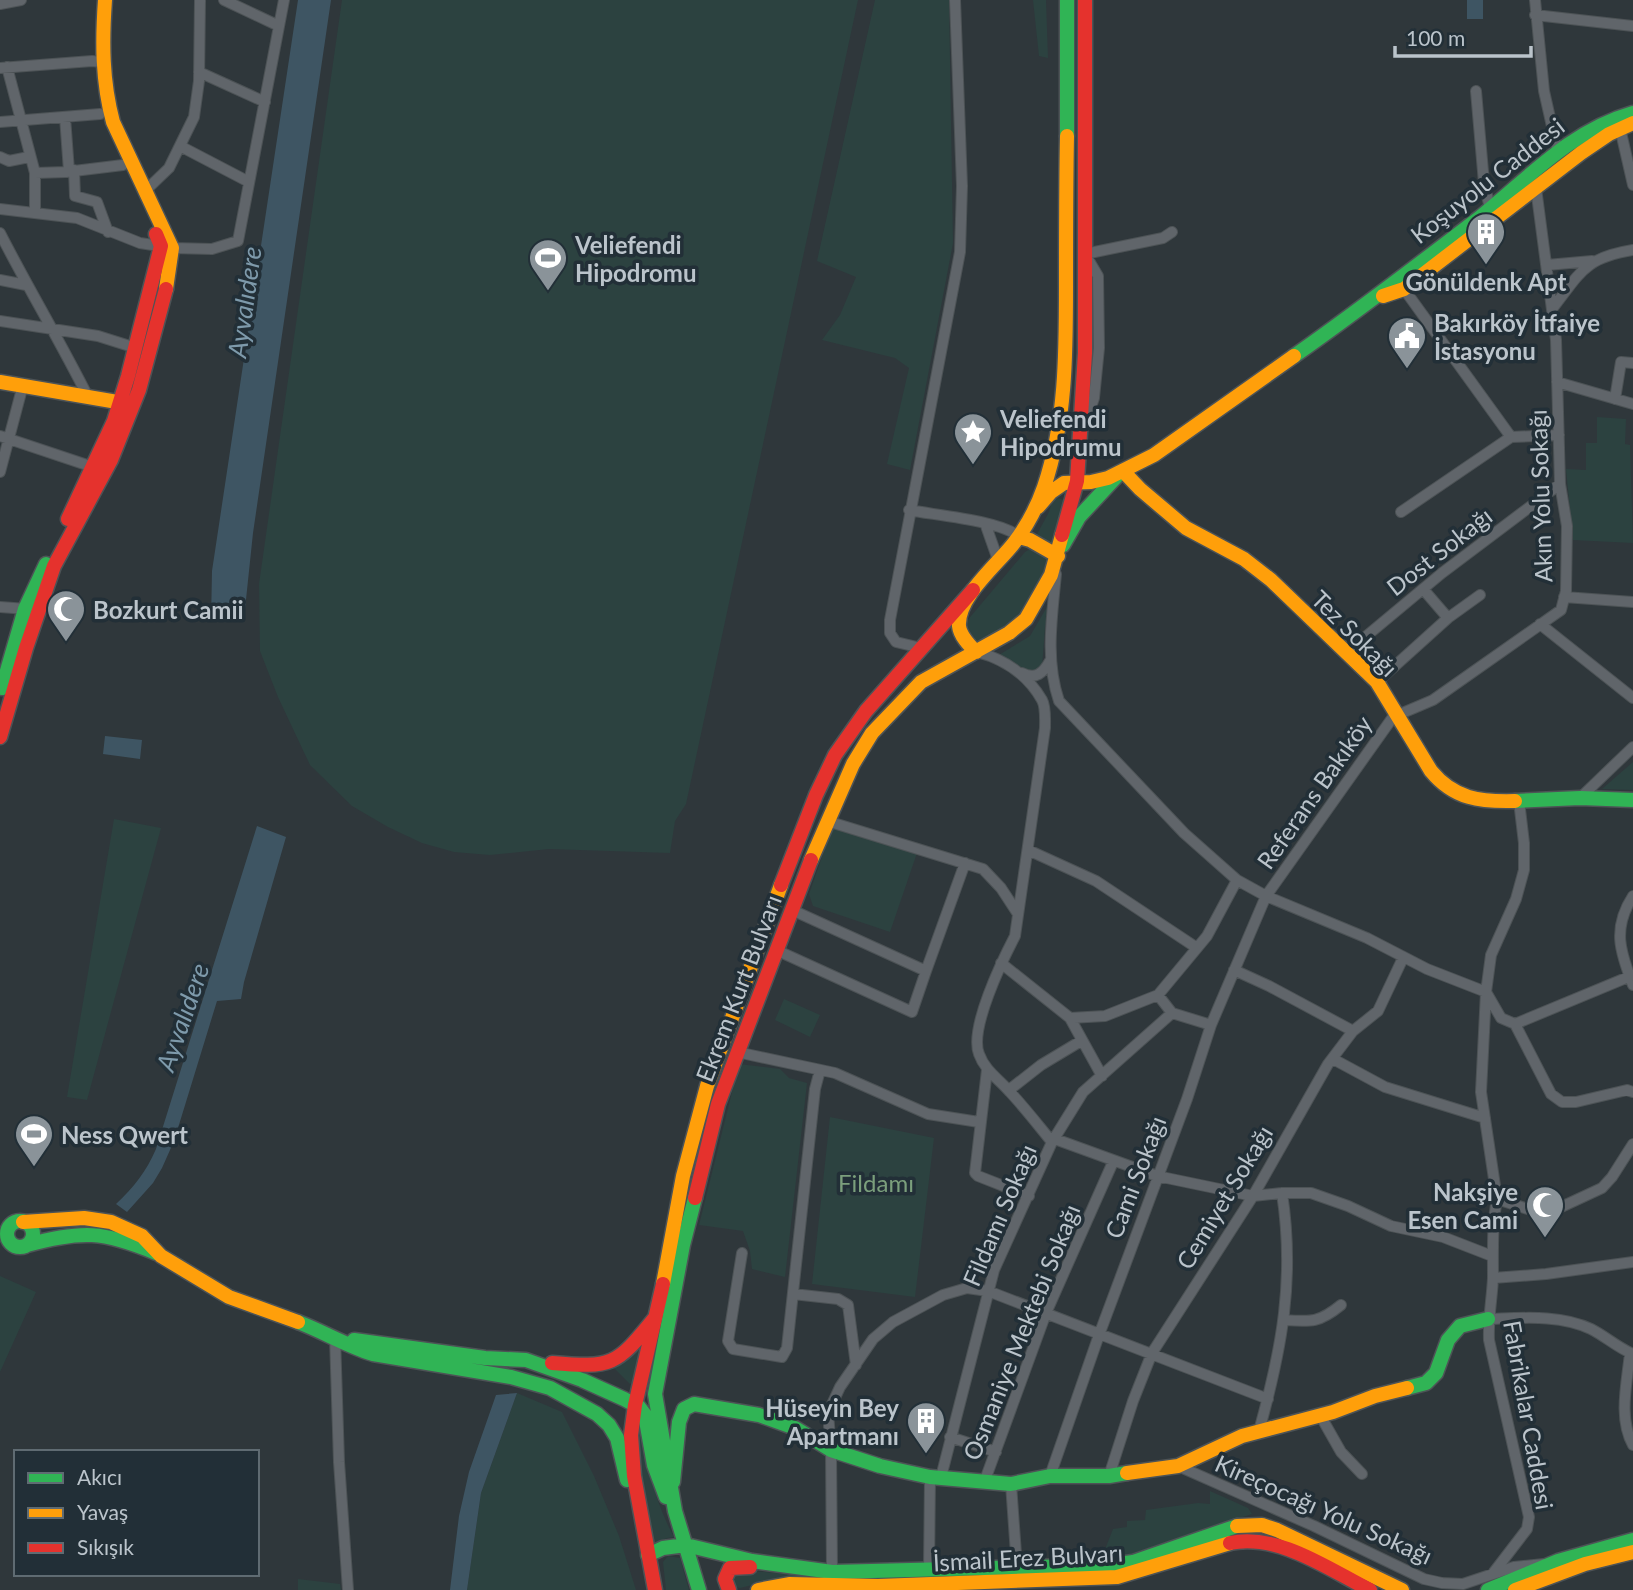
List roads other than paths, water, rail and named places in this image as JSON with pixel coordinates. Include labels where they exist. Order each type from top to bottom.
[{"type":"main road","points":[[0,696],[33,609],[93,467],[114,421],[139,390],[167,285],[167,247],[107,103],[97,61],[93,0]]},
{"type":"main road","points":[[0,737],[26,648],[33,609],[111,460],[126,404],[136,348],[167,247],[122,165],[100,114],[92,76],[97,61],[104,0]]},
{"type":"main road","points":[[1034,511],[1053,456],[1063,396],[1066,340],[1067,0]]},
{"type":"main road","points":[[1058,556],[1077,481],[1085,353],[1085,0]]},
{"type":"main road","name":"Koşuyolu Caddesi","points":[[1123,471],[1154,455],[1378,297],[1406,272],[1490,208],[1600,140],[1633,113]]},
{"type":"main road","name":"Koşuyolu Caddesi","points":[[1378,297],[1404,289],[1531,183],[1558,153],[1594,127],[1624,123]]},
{"type":"main road","points":[[0,382],[126,404]]},
{"type":"main road","points":[[1034,511],[1051,492],[1064,483],[1091,482],[1123,471]]},
{"type":"main road","points":[[1058,556],[1079,517],[1123,471]]},
{"type":"main road","name":"Tez Sokağı","points":[[1123,471],[1186,528],[1244,559],[1270,580],[1377,682],[1431,771],[1443,784],[1458,794],[1490,802],[1633,800]]},
{"type":"main road","name":"Ekrem Kurt Bulvarı","points":[[643,1529],[634,1476],[631,1435],[635,1405],[669,1260],[683,1176],[697,1120],[762,932],[835,755],[866,711],[1019,537],[1034,511]]},
{"type":"main road","points":[[1019,537],[1030,540],[1058,556]]},
{"type":"main road","name":"Ekrem Kurt Bulvarı","points":[[675,1511],[656,1411],[656,1388],[683,1245],[716,1114],[737,1052],[827,821],[853,764],[872,733],[898,703],[921,682],[1009,633],[1026,619],[1051,575],[1058,556]]},
{"type":"main road","points":[[972,590],[958,626],[961,635],[976,652]]},
{"type":"main road","points":[[13,1223],[84,1218],[111,1222],[142,1236],[161,1256],[229,1297],[335,1337],[354,1348],[373,1354],[525,1379],[572,1399],[604,1419],[617,1438],[629,1490],[643,1529],[655,1590]]},
{"type":"main road","points":[[13,1223],[30,1226],[33,1234],[22,1245]]},
{"type":"main road","points":[[13,1223],[7,1233],[9,1241],[22,1245]]},
{"type":"main road","points":[[0,1247],[95,1232],[161,1256]]},
{"type":"main road","points":[[335,1337],[485,1358],[596,1366],[609,1362],[628,1350],[656,1317]]},
{"type":"main road","points":[[672,1493],[679,1422],[684,1409],[694,1404],[739,1410],[782,1422],[831,1450],[880,1466],[936,1477],[1011,1484],[1050,1476],[1109,1476],[1178,1466],[1242,1436],[1426,1383],[1436,1373],[1448,1340],[1460,1326],[1488,1318]]},
{"type":"main road","points":[[526,1360],[582,1380],[635,1405],[642,1411],[647,1419],[660,1485],[675,1511],[699,1590]]},
{"type":"main road","points":[[572,1399],[580,1395],[582,1380]]},
{"type":"main road","name":"İsmail Erez Bulvarı","points":[[797,1568],[832,1572],[929,1571],[1017,1580],[1122,1564],[1237,1526],[1252,1524],[1277,1530],[1402,1590]]},
{"type":"main road","points":[[1488,1590],[1547,1564],[1633,1540]]},
{"type":"main road","name":"İsmail Erez Bulvarı","points":[[758,1590],[789,1584],[859,1586],[1136,1575],[1219,1546],[1252,1541],[1279,1547],[1370,1590]]},
{"type":"main road","points":[[648,1555],[663,1548],[686,1545],[752,1561],[797,1568]]},
{"type":"main road","points":[[1515,1590],[1585,1564],[1633,1552]]},
{"type":"main road","points":[[729,1590],[724,1578],[730,1568],[797,1568]]},
{"type":"street","points":[[0,4],[21,0]]},
{"type":"street","points":[[145,191],[169,168],[194,117],[199,72],[200,0]]},
{"type":"street","points":[[224,0],[279,26]]},
{"type":"street","points":[[0,209],[77,218],[108,232],[167,247],[212,249],[238,241],[284,0]]},
{"type":"street","points":[[921,648],[895,642],[890,633],[909,510],[960,253],[962,186],[955,0]]},
{"type":"street","points":[[1535,0],[1545,92],[1558,153]]},
{"type":"street","points":[[1535,15],[1633,26]]},
{"type":"street","points":[[35,214],[35,173],[4,68],[97,61]]},
{"type":"street","points":[[199,72],[265,102]]},
{"type":"street","points":[[1476,91],[1484,183],[1490,208]]},
{"type":"street","points":[[0,122],[100,114]]},
{"type":"street","points":[[65,117],[75,196],[97,202],[108,232]]},
{"type":"street","points":[[1624,123],[1633,185]]},
{"type":"street","points":[[180,146],[249,182]]},
{"type":"street","points":[[0,157],[9,161],[29,157]]},
{"type":"street","points":[[35,173],[122,165]]},
{"type":"street","name":"Akın Yolu Sokağı","points":[[1398,715],[1433,700],[1561,610],[1567,526],[1560,484],[1552,309],[1531,183]]},
{"type":"street","points":[[1085,254],[1163,238],[1172,232]]},
{"type":"street","points":[[0,233],[26,285],[54,329],[88,397]]},
{"type":"street","points":[[1546,265],[1593,261],[1609,254],[1633,250]]},
{"type":"street","points":[[1552,309],[1593,261]]},
{"type":"street","points":[[0,280],[26,285]]},
{"type":"street","points":[[1404,289],[1511,437]]},
{"type":"street","points":[[0,321],[98,336],[136,348]]},
{"type":"street","points":[[1615,399],[1621,362],[1633,363]]},
{"type":"street","points":[[1557,382],[1633,404]]},
{"type":"street","points":[[0,472],[5,437],[23,385]]},
{"type":"street","points":[[1401,512],[1511,437],[1559,435]]},
{"type":"street","points":[[5,437],[93,467]]},
{"type":"street","name":"Dost Sokağı","points":[[1346,653],[1423,589],[1560,484]]},
{"type":"street","points":[[909,510],[985,523],[1013,531],[1019,537]]},
{"type":"street","points":[[985,523],[998,560]]},
{"type":"street","points":[[1058,556],[1049,642],[1052,682],[1059,701],[1184,833],[1237,880],[1266,896],[1486,992],[1501,1018],[1515,1024],[1551,1094],[1562,1102],[1576,1102],[1627,1090],[1633,1092]]},
{"type":"street","points":[[1423,589],[1448,618]]},
{"type":"street","points":[[1377,682],[1448,618],[1480,595]]},
{"type":"street","points":[[1564,597],[1633,602]]},
{"type":"street","points":[[0,607],[33,609]]},
{"type":"street","points":[[1539,624],[1633,698]]},
{"type":"street","points":[[976,652],[992,656],[1028,676],[1043,673],[1050,661]]},
{"type":"street","points":[[1018,671],[1044,702],[1045,728],[1015,936],[1001,963],[976,1034],[978,1052],[987,1070],[1009,1090],[1053,1140],[1157,1176],[1253,1196],[1311,1193],[1391,1226],[1444,1237],[1492,1256]]},
{"type":"street","points":[[1044,702],[1059,701]]},
{"type":"street","name":"Referans Bakıköy","points":[[1266,896],[1393,717],[1398,715]]},
{"type":"street","points":[[1580,799],[1633,747]]},
{"type":"street","name":"Fabrikalar Caddesi","points":[[1494,1572],[1527,1529],[1529,1517],[1489,1340],[1488,1318],[1497,1199],[1481,1092],[1486,992],[1491,955],[1516,899],[1524,870],[1524,844],[1518,801]]},
{"type":"street","points":[[827,821],[983,869],[1001,888],[1018,914]]},
{"type":"street","points":[[1028,850],[1096,881],[1197,948]]},
{"type":"street","points":[[776,950],[912,1012],[965,863]]},
{"type":"street","points":[[1070,1018],[1105,1016],[1158,995],[1207,936],[1237,880]]},
{"type":"street","name":"Cami Sokağı","points":[[1050,1476],[1099,1335],[1187,1099],[1211,1025],[1266,896]]},
{"type":"street","points":[[1515,1024],[1632,979],[1622,953],[1619,927],[1625,908],[1633,896]]},
{"type":"street","points":[[792,910],[926,971]]},
{"type":"street","name":"Cemiyet Sokağı","points":[[1109,1476],[1152,1353],[1253,1196],[1332,1059],[1353,1031],[1378,1011],[1403,958]]},
{"type":"street","points":[[1001,963],[1070,1018],[1102,1076]]},
{"type":"street","points":[[1234,970],[1353,1031]]},
{"type":"street","points":[[1158,995],[1172,1013],[1211,1025]]},
{"type":"street","name":"Fildamı Sokağı","points":[[929,1571],[936,1477],[950,1437],[988,1290],[1003,1248],[1053,1140],[1083,1092],[1172,1013]]},
{"type":"street","points":[[1009,1090],[1041,1065],[1081,1041]]},
{"type":"street","points":[[737,1052],[835,1073],[928,1114],[979,1122]]},
{"type":"street","points":[[1332,1059],[1385,1087],[1485,1118]]},
{"type":"street","points":[[742,1253],[728,1341],[733,1349],[782,1357],[787,1348],[815,1088],[820,1070]]},
{"type":"street","points":[[987,1070],[975,1173],[978,1177],[1029,1196]]},
{"type":"street","points":[[1497,1199],[1537,1212],[1559,1208],[1602,1188],[1633,1144]]},
{"type":"street","name":"Osmaniye Mektebi Sokağı","points":[[985,1480],[1046,1313],[1113,1161]]},
{"type":"street","points":[[1259,1431],[1277,1367],[1284,1320],[1287,1227],[1282,1193]]},
{"type":"street","points":[[1493,1278],[1633,1262]]},
{"type":"street","points":[[832,1572],[828,1413],[841,1387],[873,1339],[893,1322],[943,1295],[967,1288],[988,1290],[1268,1399]]},
{"type":"street","points":[[793,1294],[838,1299],[848,1305],[856,1365]]},
{"type":"street","points":[[1284,1320],[1314,1322],[1341,1305]]},
{"type":"street","points":[[1488,1318],[1545,1318],[1569,1322],[1589,1328],[1632,1354],[1625,1413],[1626,1426],[1633,1445]]},
{"type":"street","points":[[335,1337],[339,1462],[348,1590]]},
{"type":"street","points":[[1320,1415],[1341,1451],[1362,1474]]},
{"type":"street","points":[[950,1437],[996,1452]]},
{"type":"street","name":"Kireçocağı Yolu Sokağı","points":[[1178,1466],[1314,1526],[1424,1579],[1463,1584],[1494,1572],[1524,1565],[1547,1564]]},
{"type":"street","points":[[1011,1484],[1017,1580]]},
{"type":"water","points":[[298,0],[331,0],[253,533],[245,609],[211,622],[212,571]]},
{"type":"water","points":[[1467,0],[1483,0],[1483,19],[1467,19]]},
{"type":"water","points":[[105,736],[142,740],[140,759],[103,754]]},
{"type":"water","points":[[257,826],[286,837],[241,999],[217,1001],[174,1141],[153,1183],[127,1212],[116,1204],[139,1179],[156,1149]]},
{"type":"water","points":[[517,1393],[481,1493],[467,1590],[450,1590],[459,1516],[469,1472],[496,1395]]},
{"type":"place","name":"Gönüldenk Apt","points":[[1486,266]]},
{"type":"place","name":"Veliefendi Hipodromu","points":[[548,292]]},
{"type":"place","name":"Bakırköy İtfaiye İstasyonu","points":[[1407,370]]},
{"type":"place","name":"Veliefendi Hipodrumu","points":[[973,466]]},
{"type":"place","name":"Bozkurt Camii","points":[[66,643]]},
{"type":"place","name":"Ness Qwert","points":[[34,1168]]},
{"type":"place","name":"Nakşiye Esen Cami","points":[[1545,1239]]},
{"type":"place","name":"Hüseyin Bey Apartmanı","points":[[926,1455]]},
{"type":"water label","name":"Ayvalıdere","points":[[244,302]]},
{"type":"water label","name":"Ayvalıdere","points":[[182,1017]]},
{"type":"park label","name":"Fildamı","points":[[876,1182]]}]
